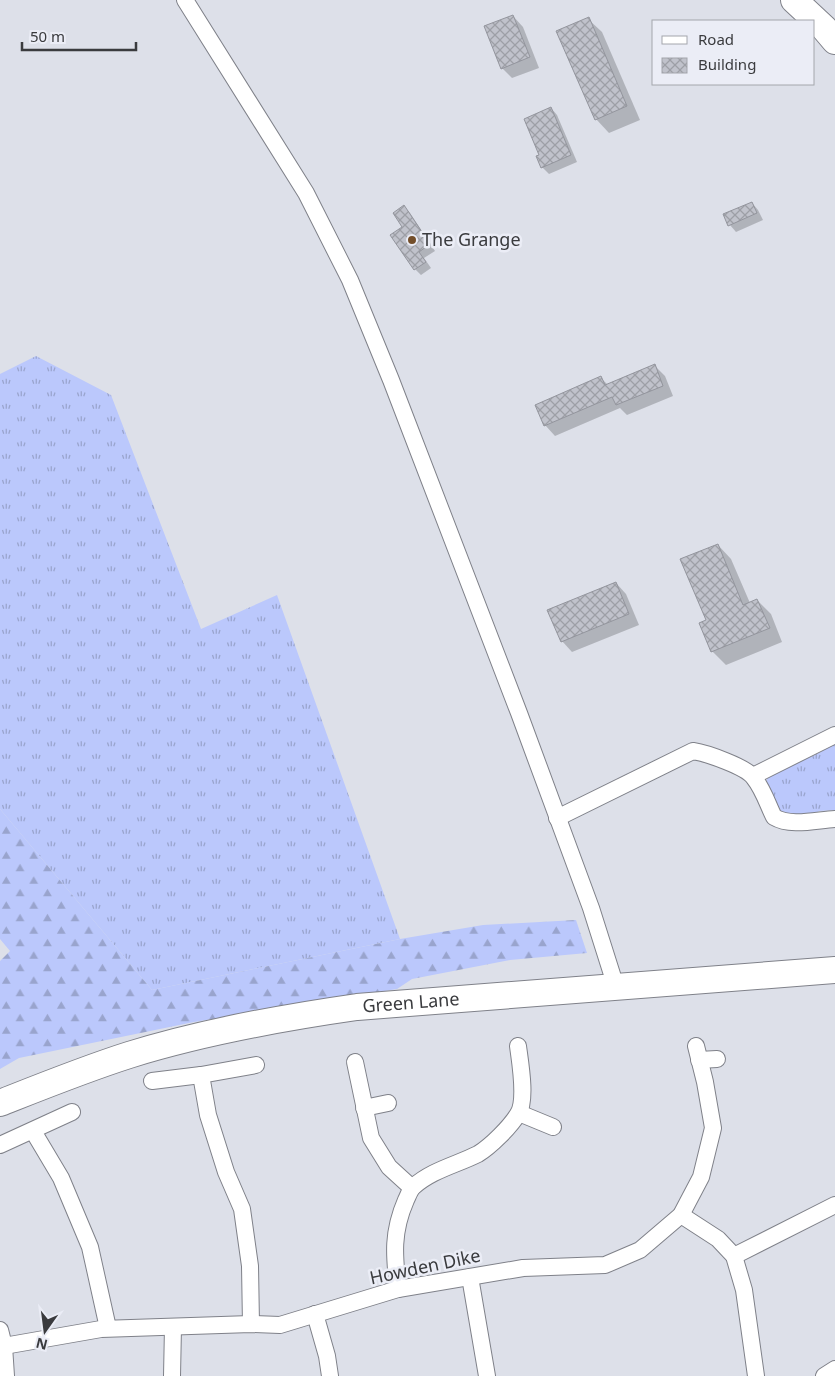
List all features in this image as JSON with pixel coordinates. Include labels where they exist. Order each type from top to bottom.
[{"type":"main road","points":[[794,0],[835,41]]},
{"type":"main road","name":"Green Lane","points":[[0,1103],[65,1076],[129,1055],[196,1036],[279,1019],[357,1007],[835,970]]},
{"type":"street","points":[[185,0],[306,193],[350,280],[395,389],[558,818],[616,987]]},
{"type":"street","points":[[753,776],[835,735]]},
{"type":"street","points":[[558,818],[693,751],[707,753],[720,758],[753,776],[774,817],[781,821],[835,819]]},
{"type":"street","points":[[398,1289],[394,1239],[401,1212],[412,1188],[437,1171],[478,1154],[495,1141],[519,1113],[523,1083],[518,1046]]},
{"type":"street","name":"Howden Dike","points":[[2,1338],[108,1328],[173,1328],[251,1324],[280,1325],[398,1289],[523,1268],[605,1265],[640,1250],[681,1215],[701,1177],[713,1128],[698,1053],[717,1059]]},
{"type":"street","points":[[355,1062],[371,1138],[389,1167],[412,1188]]},
{"type":"street","points":[[152,1081],[201,1075],[256,1065]]},
{"type":"street","points":[[201,1075],[208,1114],[226,1172],[242,1209],[250,1266],[251,1324]]},
{"type":"street","points":[[364,1108],[388,1103]]},
{"type":"street","points":[[0,1145],[72,1112]]},
{"type":"street","points":[[519,1113],[553,1127]]},
{"type":"street","points":[[33,1130],[61,1178],[90,1247],[108,1328]]},
{"type":"street","points":[[734,1256],[835,1205]]},
{"type":"street","points":[[681,1215],[718,1239],[734,1256],[744,1290],[756,1376]]},
{"type":"street","points":[[470,1278],[487,1376]]},
{"type":"street","points":[[315,1314],[327,1356],[330,1376]]},
{"type":"street","points":[[172,1376],[173,1328]]},
{"type":"street","points":[[2,1338],[6,1376]]},
{"type":"street","points":[[824,1376],[835,1369]]},
{"type":"green space","points":[[36,356],[111,395],[201,629],[277,595],[400,939],[152,990],[0,809],[0,374]]},
{"type":"green space","points":[[835,740],[835,810],[819,811],[815,815],[787,816],[779,812],[766,782],[768,777],[793,761],[805,759],[819,753]]},
{"type":"green space","points":[[0,809],[152,990],[400,939],[483,925],[576,920],[587,953],[510,960],[412,979],[397,989],[194,1022],[19,1058],[0,1069],[0,961],[10,951],[0,939]]},
{"type":"building","points":[[513,15],[530,57],[501,69],[484,26]]},
{"type":"building","points":[[589,17],[627,106],[595,120],[556,31]]},
{"type":"building","points":[[551,107],[571,155],[541,168],[536,156],[539,155],[524,119]]},
{"type":"building","points":[[752,202],[757,213],[728,226],[723,214]]},
{"type":"building","points":[[404,205],[430,244],[419,252],[426,262],[414,270],[390,235],[402,227],[393,213]]},
{"type":"building","points":[[655,364],[663,386],[616,405],[612,397],[544,426],[535,405],[601,376],[605,385]]},
{"type":"building","points":[[718,544],[743,605],[757,599],[770,628],[711,652],[699,623],[706,620],[680,559]]},
{"type":"building","points":[[616,582],[629,614],[561,642],[547,610]]},
{"type":"place","name":"The Grange","points":[[412,240]]}]
